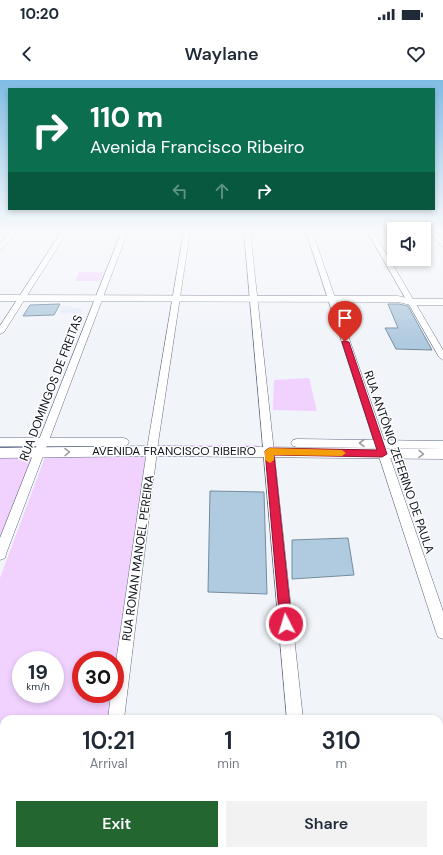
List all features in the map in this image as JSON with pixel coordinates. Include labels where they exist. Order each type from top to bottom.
[{"type":"street","points":[[0,332],[41,267]]},
{"type":"street","name":"RUA DOMINGOS DE FREITAS","points":[[0,554],[111,267]]},
{"type":"street","name":"RUA RONAN MANOEL PEREIRA","points":[[117,715],[153,447],[181,267]]},
{"type":"street","points":[[251,267],[295,715]]},
{"type":"street","name":"RUA ANTÔNIO ZEFERINO DE PAULA","points":[[321,267],[443,632]]},
{"type":"street","points":[[391,267],[443,358]]},
{"type":"street","points":[[0,298],[409,299],[443,297]]},
{"type":"street","points":[[409,299],[443,302]]},
{"type":"street","name":"AVENIDA FRANCISCO RIBEIRO","points":[[0,442],[42,447],[269,447],[381,449],[443,454]]},
{"type":"street","name":"AVENIDA FRANCISCO RIBEIRO","points":[[381,449],[443,445]]},
{"type":"street","name":"AVENIDA FRANCISCO RIBEIRO","points":[[0,453],[42,447]]},
{"type":"shaded area","points":[[79,272],[104,272],[100,281],[75,281]]},
{"type":"shaded area","points":[[62,306],[83,308],[81,313],[59,314]]},
{"type":"shaded area","points":[[309,378],[317,411],[273,410],[274,380]]},
{"type":"shaded area","points":[[165,445],[256,445],[261,448],[161,447]]},
{"type":"shaded area","points":[[34,456],[0,541],[0,457]]},
{"type":"shaded area","points":[[45,457],[146,457],[118,651],[72,651],[72,703],[111,703],[109,715],[0,715],[0,578]]},
{"type":"building","points":[[60,304],[54,315],[23,316],[30,305]]},
{"type":"building","points":[[388,304],[408,306],[432,350],[396,349],[385,328],[398,328]]},
{"type":"building","points":[[210,491],[264,492],[267,594],[208,592]]},
{"type":"building","points":[[348,538],[354,575],[292,579],[292,540]]},
{"type":"slow traffic","points":[[270,460],[269,451],[342,453]]},
{"type":"route","points":[[286,624],[269,451],[382,454],[345,342]]}]
